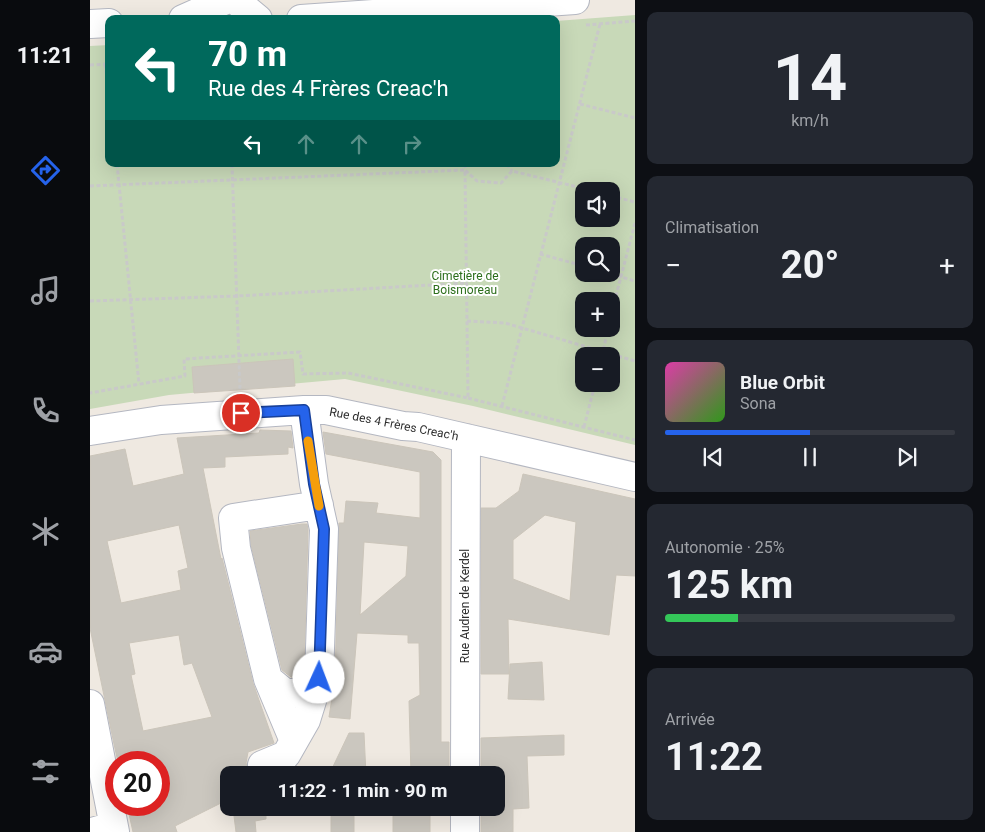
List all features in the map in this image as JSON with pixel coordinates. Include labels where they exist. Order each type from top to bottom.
[{"type":"street","points":[[235,0],[253,15]]},
{"type":"street","points":[[486,15],[579,13]]},
{"type":"street","points":[[90,24],[105,23]]},
{"type":"street","points":[[262,765],[286,755],[306,720],[319,678],[324,529],[304,410]]},
{"type":"street","name":"Rue des 4 Frères Creac'h","points":[[90,431],[162,420],[304,410],[351,415],[466,438],[635,477]]},
{"type":"street","name":"Rue Audren de Kerdel","points":[[465,766],[466,438]]},
{"type":"street","points":[[294,741],[268,679],[236,548],[233,518],[319,505]]},
{"type":"street","points":[[268,679],[285,694],[306,692],[319,678]]},
{"type":"street","points":[[90,704],[107,830]]},
{"type":"street","points":[[464,832],[465,816]]},
{"type":"path","points":[[579,13],[600,24],[635,21]]},
{"type":"path","points":[[502,406],[600,24]]},
{"type":"path","points":[[90,65],[105,64]]},
{"type":"path","points":[[580,104],[635,118]]},
{"type":"path","points":[[117,167],[140,384]]},
{"type":"path","points":[[232,167],[241,413]]},
{"type":"path","points":[[467,167],[465,170],[468,398]]},
{"type":"path","points":[[509,167],[512,171],[575,186]]},
{"type":"path","points":[[90,186],[465,170],[477,181],[501,183],[512,171]]},
{"type":"path","points":[[620,198],[635,202]]},
{"type":"path","points":[[635,223],[620,276],[635,281]]},
{"type":"path","points":[[540,254],[575,264]]},
{"type":"path","points":[[90,301],[237,296],[466,283]]},
{"type":"path","points":[[467,321],[505,323],[580,347]]},
{"type":"path","points":[[90,393],[185,376],[184,359],[300,352],[303,374],[348,373],[468,398],[635,440]]},
{"type":"path","points":[[620,358],[635,362]]},
{"type":"path","points":[[584,427],[593,392]]},
{"type":"green space","name":"Cimetière de Boismoreau","points":[[635,15],[635,445],[473,406],[345,379],[169,395],[90,409],[90,46],[105,45],[105,167],[560,167],[560,21]]},
{"type":"building","points":[[293,359],[295,386],[194,393],[192,367]]},
{"type":"building","points":[[260,430],[291,431],[293,448],[288,447],[288,454],[225,457],[225,467],[203,468],[221,559],[253,683],[274,743],[248,752],[247,766],[220,766],[220,804],[175,826],[177,832],[133,832],[129,816],[170,816],[170,751],[116,751],[90,628],[90,456],[125,449],[133,486],[184,474],[177,438],[259,433]],"holes":[[[179,525],[188,568],[178,571],[181,590],[121,603],[107,541]],[[179,635],[184,665],[192,663],[212,717],[143,731],[131,675],[135,674],[129,643]]]},
{"type":"building","points":[[323,432],[433,452],[441,460],[441,742],[449,742],[449,766],[411,766],[409,701],[420,695],[419,643],[408,643],[408,635],[357,633],[350,719],[329,717],[335,679],[339,523],[344,523],[346,501],[378,503],[376,513],[420,518],[420,472],[326,454]],"holes":[[[364,542],[408,546],[406,576],[360,615]]]},
{"type":"building","points":[[523,474],[635,499],[635,576],[616,575],[609,635],[508,619],[509,674],[481,674],[481,508],[496,508],[519,491]],"holes":[[[545,515],[576,522],[570,601],[513,579],[513,540]]]},
{"type":"building","points":[[307,524],[308,530],[304,672],[299,677],[291,677],[282,670],[251,545],[250,531]]},
{"type":"building","points":[[542,662],[544,700],[508,699],[510,664]]},
{"type":"building","points":[[349,733],[364,733],[366,766],[333,766]]},
{"type":"building","points":[[564,735],[564,755],[527,756],[529,808],[513,809],[513,832],[481,832],[481,816],[505,816],[505,766],[481,766],[481,738]]},
{"type":"building","points":[[234,816],[266,816],[266,819],[255,821],[256,832],[236,832]]},
{"type":"building","points":[[331,816],[354,816],[354,832],[331,832]]},
{"type":"building","points":[[393,816],[430,816],[430,832],[393,832]]},
{"type":"slow traffic","points":[[308,441],[319,506]]},
{"type":"route","points":[[241,413],[304,410],[314,484],[324,529],[319,678]]}]
